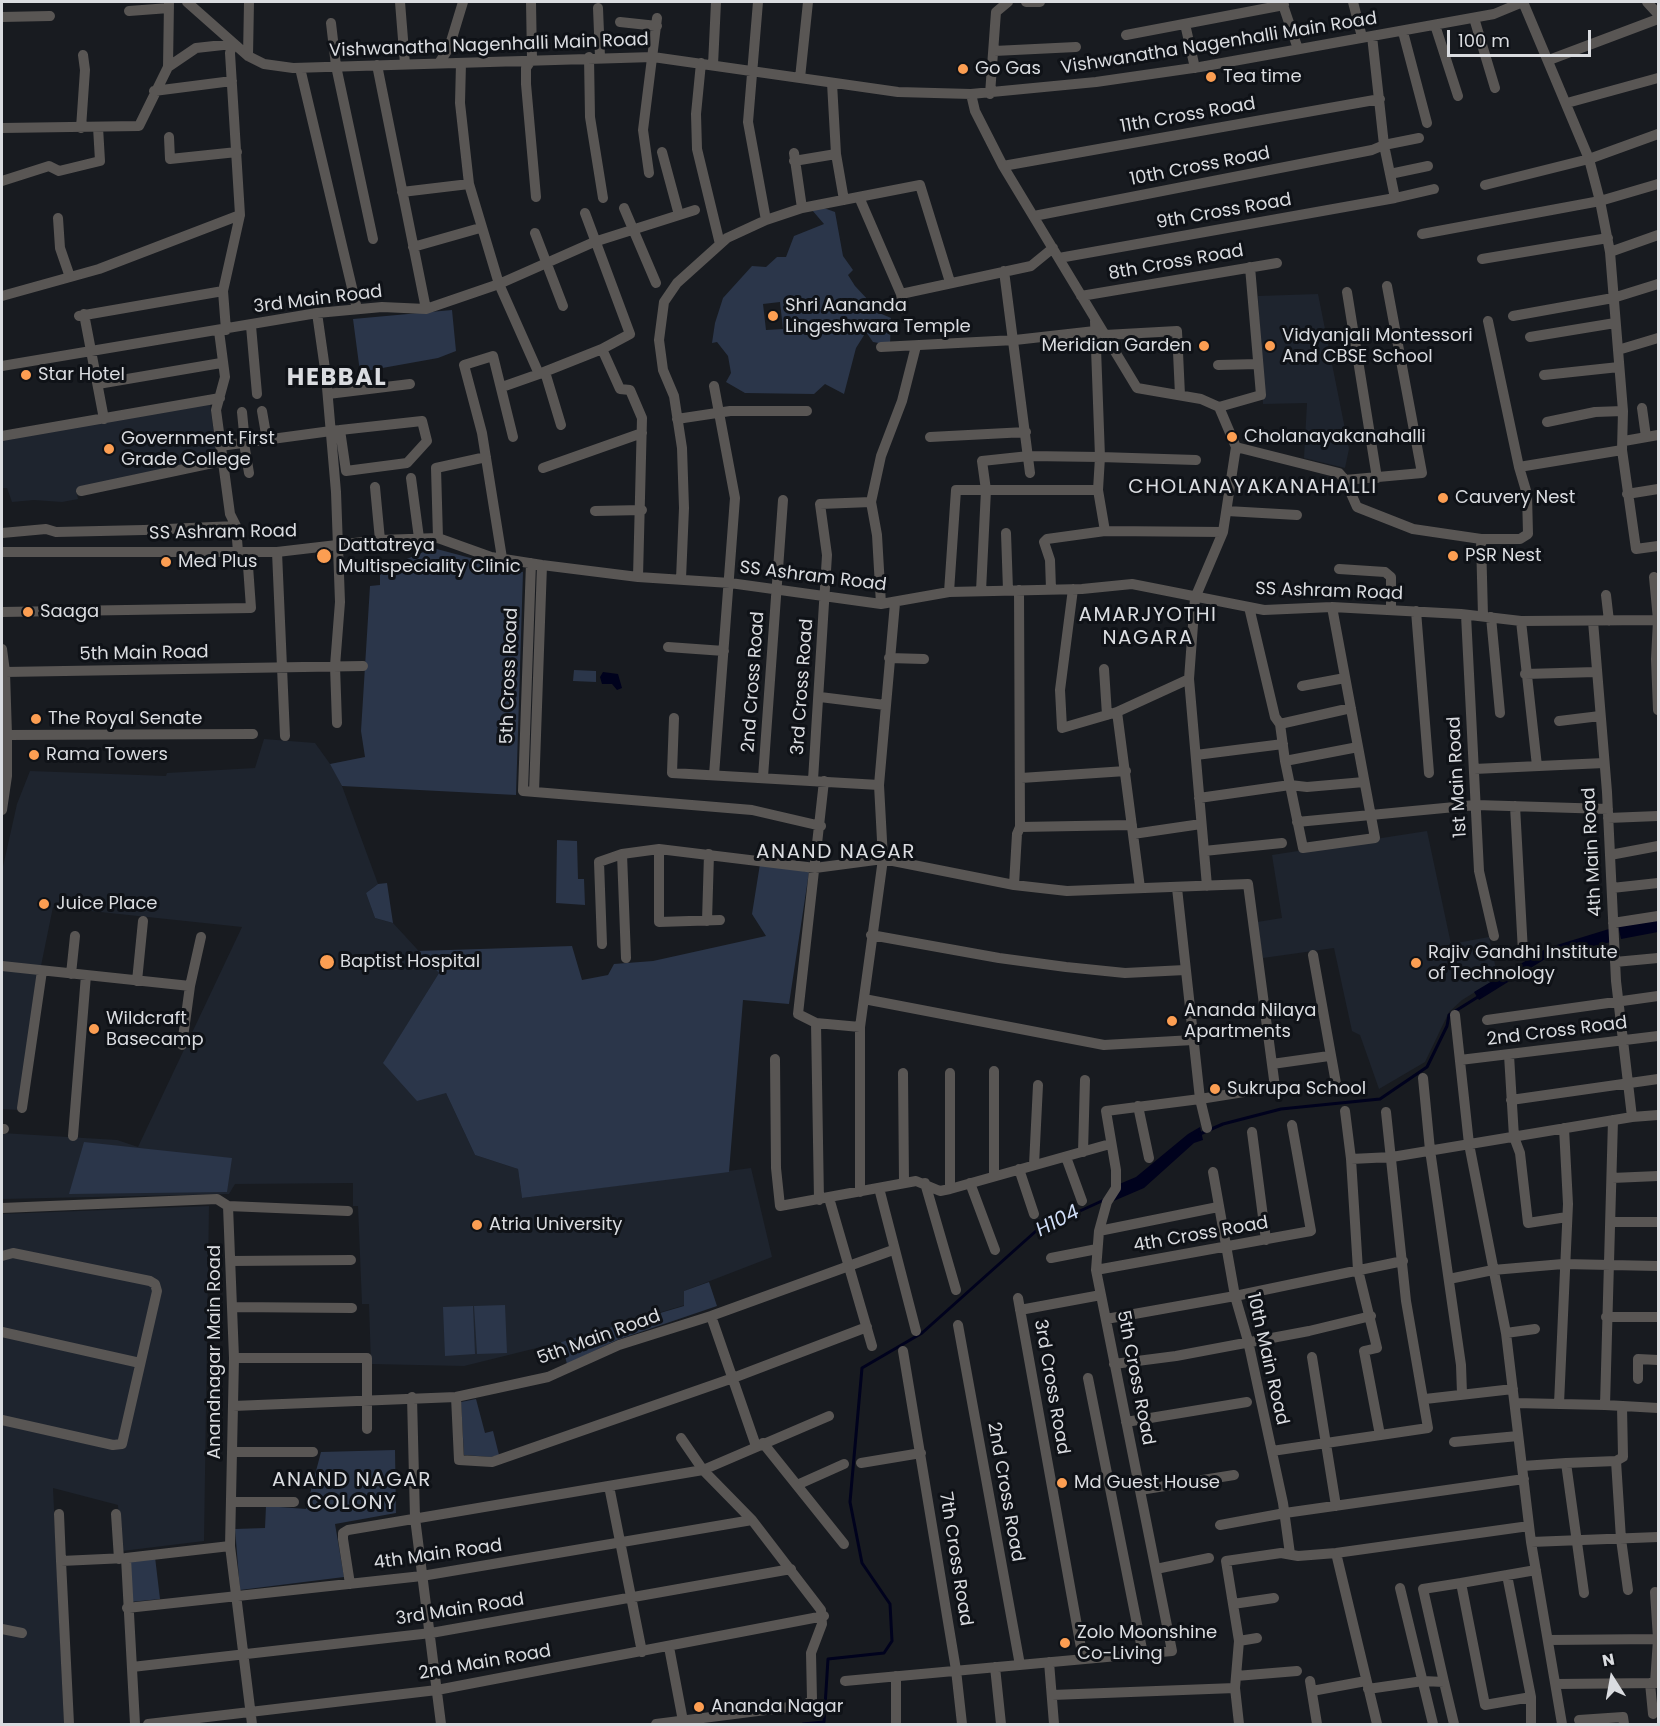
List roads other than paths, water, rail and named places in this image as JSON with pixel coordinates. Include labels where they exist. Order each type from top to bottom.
[{"type":"street","name":"Vishwanatha Nagenhalli Main Road","points":[[187,2],[232,44],[264,64],[300,68],[594,57],[653,57],[898,92],[971,94],[990,94],[1195,68],[1474,18],[1503,5],[1523,2]]},
{"type":"street","points":[[248,56],[249,2]]},
{"type":"street","points":[[400,2],[405,64]]},
{"type":"street","points":[[439,63],[449,48],[463,2]]},
{"type":"street","points":[[531,2],[532,59],[526,68],[526,84],[536,197]]},
{"type":"street","points":[[713,65],[716,2]]},
{"type":"street","points":[[758,2],[748,122],[766,220]]},
{"type":"street","points":[[800,78],[808,2]]},
{"type":"street","points":[[990,94],[996,12],[1008,2]]},
{"type":"street","points":[[1026,2],[1040,2]]},
{"type":"street","points":[[1353,2],[1367,37],[1380,99],[1384,145],[1395,198]]},
{"type":"street","points":[[1523,2],[1589,159],[1600,201],[1610,252],[1623,411],[1627,494],[1636,549],[1659,546]]},
{"type":"street","points":[[1647,2],[1659,14]]},
{"type":"street","points":[[1126,35],[1283,3],[1298,49]]},
{"type":"street","points":[[129,11],[169,4],[168,66]]},
{"type":"street","points":[[598,8],[590,117],[603,198]]},
{"type":"street","points":[[2,17],[50,16]]},
{"type":"street","points":[[1474,18],[1495,88]]},
{"type":"street","points":[[1549,60],[1659,19]]},
{"type":"street","points":[[620,22],[657,22],[643,130],[649,173]]},
{"type":"street","points":[[331,23],[336,66],[373,239]]},
{"type":"street","points":[[1185,24],[1195,68]]},
{"type":"street","points":[[1435,25],[1458,96]]},
{"type":"street","points":[[1403,32],[1427,123]]},
{"type":"street","points":[[2,128],[139,126],[168,66],[196,48],[232,44],[230,53],[240,215],[223,291],[221,363],[225,377],[216,410],[230,514],[243,552],[251,608],[2,612]]},
{"type":"street","points":[[994,51],[1076,47]]},
{"type":"street","points":[[81,128],[86,70],[83,55]]},
{"type":"street","points":[[461,63],[460,103],[469,184],[480,228],[499,284],[542,373],[561,425]]},
{"type":"street","points":[[701,63],[696,114],[697,149],[720,244]]},
{"type":"street","points":[[377,65],[426,309]]},
{"type":"street","points":[[300,68],[357,309]]},
{"type":"street","points":[[1567,103],[1659,78]]},
{"type":"street","points":[[154,91],[232,81]]},
{"type":"street","points":[[832,83],[836,154],[844,200]]},
{"type":"street","points":[[971,94],[975,111],[1003,166],[1095,317],[1100,333],[1137,388],[1201,399],[1220,406],[1261,395],[1251,267]]},
{"type":"street","name":"11th Cross Road","points":[[1003,166],[1380,99]]},
{"type":"street","points":[[2,181],[49,166],[59,171],[100,161],[98,127]]},
{"type":"street","points":[[1485,185],[1589,159],[1659,134]]},
{"type":"street","points":[[169,137],[170,159],[237,152]]},
{"type":"street","name":"10th Cross Road","points":[[1035,216],[1372,150],[1384,145],[1419,138]]},
{"type":"street","points":[[662,152],[679,215]]},
{"type":"street","points":[[802,208],[794,157],[836,154]]},
{"type":"street","points":[[1390,174],[1428,166]]},
{"type":"street","points":[[402,192],[469,184]]},
{"type":"street","points":[[1422,234],[1600,201],[1659,184]]},
{"type":"street","points":[[681,579],[684,507],[682,448],[674,396],[663,370],[659,340],[664,303],[677,283],[727,238],[766,220],[802,208],[920,185],[950,282]]},
{"type":"street","name":"9th Cross Road","points":[[1056,253],[1395,198],[1434,189]]},
{"type":"street","points":[[860,197],[901,294],[903,309]]},
{"type":"street","points":[[624,208],[656,283]]},
{"type":"street","name":"3rd Main Road","points":[[2,366],[317,314],[382,307],[426,309],[499,284],[594,242],[695,210]]},
{"type":"street","points":[[502,387],[602,349],[628,336],[631,331],[594,242],[585,213]]},
{"type":"street","points":[[2,296],[99,269],[240,215]]},
{"type":"street","points":[[58,219],[60,248],[70,277]]},
{"type":"street","points":[[413,247],[480,228]]},
{"type":"street","points":[[535,233],[563,306]]},
{"type":"street","points":[[1610,252],[1659,235]]},
{"type":"street","points":[[1482,259],[1608,238]]},
{"type":"street","points":[[901,294],[1031,266],[1056,253]]},
{"type":"street","name":"8th Cross Road","points":[[1082,296],[1277,263]]},
{"type":"street","points":[[1004,271],[1015,340],[1030,473]]},
{"type":"street","points":[[1513,316],[1613,298],[1659,284]]},
{"type":"street","points":[[1346,480],[1422,473],[1387,286]]},
{"type":"street","points":[[104,419],[93,351],[82,315],[223,291]]},
{"type":"street","points":[[1347,292],[1377,478]]},
{"type":"street","points":[[220,446],[336,430],[422,421],[427,441],[407,463],[346,471],[336,430],[328,394],[317,314]]},
{"type":"street","points":[[1236,447],[1339,473],[1346,480],[1357,507],[1413,529],[1481,539],[1520,539],[1528,534],[1527,494],[1519,467],[1488,321]]},
{"type":"street","points":[[1530,337],[1615,323]]},
{"type":"street","points":[[251,326],[257,394]]},
{"type":"street","points":[[881,346],[916,346],[1100,333],[1177,331],[1180,395]]},
{"type":"street","points":[[1100,333],[1098,490],[1105,531]]},
{"type":"street","points":[[1618,350],[1659,338]]},
{"type":"street","points":[[881,604],[877,535],[871,502],[881,456],[902,401],[916,346]]},
{"type":"street","points":[[602,349],[620,389],[630,390],[642,418],[642,510],[638,577]]},
{"type":"street","points":[[502,558],[486,457],[464,365],[493,356],[513,436]]},
{"type":"street","points":[[98,384],[221,363]]},
{"type":"street","points":[[1218,365],[1258,364]]},
{"type":"street","points":[[1544,375],[1619,367]]},
{"type":"street","points":[[328,394],[410,384]]},
{"type":"street","points":[[714,386],[735,498],[714,775]]},
{"type":"street","points":[[2,436],[220,398]]},
{"type":"street","points":[[1207,886],[1189,679],[1195,598],[1223,532],[1236,447],[1220,406]]},
{"type":"street","points":[[1642,408],[1646,437]]},
{"type":"street","points":[[262,411],[267,440]]},
{"type":"street","points":[[677,419],[730,411],[807,411]]},
{"type":"street","points":[[1547,422],[1594,412],[1623,411]]},
{"type":"street","points":[[242,412],[249,473]]},
{"type":"street","points":[[336,430],[340,602],[335,666],[337,723]]},
{"type":"street","points":[[930,437],[1026,432]]},
{"type":"street","points":[[543,468],[642,433]]},
{"type":"street","points":[[1519,467],[1659,435]]},
{"type":"street","points":[[981,591],[986,490],[982,462],[1029,456],[1196,460]]},
{"type":"street","points":[[438,538],[436,468],[486,457]]},
{"type":"street","points":[[81,491],[222,461]]},
{"type":"street","points":[[411,478],[419,538]]},
{"type":"street","points":[[375,487],[380,540]]},
{"type":"street","points":[[1627,494],[1659,489]]},
{"type":"street","points":[[949,592],[956,490],[1098,490]]},
{"type":"street","name":"2nd Cross Road","points":[[764,777],[783,500]]},
{"type":"street","name":"3rd Cross Road","points":[[816,1023],[798,1014],[797,1006],[809,933],[821,826],[820,698],[827,555],[820,504],[871,502]]},
{"type":"street","points":[[595,511],[642,510]]},
{"type":"street","points":[[1227,512],[1297,515]]},
{"type":"street","points":[[2,533],[46,529],[56,532],[236,526]]},
{"type":"street","points":[[1051,589],[1050,560],[1045,540],[1105,531],[1223,532]]},
{"type":"street","points":[[1006,533],[1013,590],[1021,778],[1020,827],[1017,834],[1014,885]]},
{"type":"street","name":"SS Ashram Road","points":[[2,552],[277,552],[380,540],[438,538],[490,557],[536,564],[638,577],[730,583],[881,604],[949,592],[1073,589],[1132,584],[1264,610],[1332,607],[1487,616],[1521,621],[1658,620]]},
{"type":"street","points":[[1481,539],[1487,616],[1500,713]]},
{"type":"street","points":[[277,552],[285,736]]},
{"type":"street","name":"5th Cross Road","points":[[536,564],[528,791],[752,810],[821,826]]},
{"type":"street","points":[[1339,569],[1385,572],[1391,577],[1391,610]]},
{"type":"street","points":[[1654,577],[1658,620],[1659,710]]},
{"type":"street","points":[[1073,589],[1060,690],[1062,728],[1112,713],[1189,679]]},
{"type":"street","points":[[1606,595],[1609,621]]},
{"type":"street","points":[[860,1192],[860,1027],[883,859],[879,785],[895,603]]},
{"type":"street","points":[[1249,607],[1275,717],[1280,724],[1285,761],[1304,848],[1375,838],[1332,607]]},
{"type":"street","points":[[1416,612],[1429,773]]},
{"type":"street","name":"1st Main Road","points":[[1466,615],[1479,871],[1494,936]]},
{"type":"street","points":[[1521,621],[1538,766]]},
{"type":"street","name":"4th Main Road","points":[[1593,621],[1608,813],[1615,962],[1632,1117]]},
{"type":"street","points":[[668,647],[724,651]]},
{"type":"street","points":[[2,649],[7,735],[7,776],[2,810]]},
{"type":"street","points":[[889,658],[924,659]]},
{"type":"street","name":"5th Main Road","points":[[5,672],[363,666]]},
{"type":"street","points":[[1104,669],[1126,771],[1140,888]]},
{"type":"street","points":[[1526,674],[1596,672]]},
{"type":"street","points":[[1302,686],[1345,678]]},
{"type":"street","points":[[820,698],[885,705]]},
{"type":"street","points":[[1280,724],[1351,708]]},
{"type":"street","points":[[1559,721],[1600,716]]},
{"type":"street","points":[[674,718],[672,773],[879,785]]},
{"type":"street","points":[[7,735],[253,734]]},
{"type":"street","points":[[1196,755],[1282,744]]},
{"type":"street","points":[[1285,761],[1358,747]]},
{"type":"street","points":[[1474,769],[1604,763]]},
{"type":"street","points":[[1021,778],[1126,771]]},
{"type":"street","points":[[1199,798],[1290,785],[1307,787],[1364,782]]},
{"type":"street","points":[[1297,822],[1476,805],[1659,816]]},
{"type":"street","points":[[1515,806],[1523,952]]},
{"type":"street","points":[[1020,827],[1132,829],[1201,824]]},
{"type":"street","points":[[1204,851],[1282,843]]},
{"type":"street","points":[[1610,855],[1659,846]]},
{"type":"street","points":[[659,849],[659,922],[720,920]]},
{"type":"street","points":[[602,944],[599,862],[622,854],[659,849],[815,868],[883,859],[1014,885],[1068,891],[1248,884],[1275,1087],[1106,1111],[1110,1144],[950,1189],[940,1191],[925,1183],[904,1182],[784,1207],[778,1203],[775,1059]]},
{"type":"street","points":[[622,854],[626,958]]},
{"type":"street","points":[[707,921],[709,854]]},
{"type":"street","points":[[1612,888],[1659,883]]},
{"type":"street","points":[[1178,888],[1200,1099],[1207,1128]]},
{"type":"street","points":[[1613,923],[1659,915]]},
{"type":"street","points":[[137,981],[143,921]]},
{"type":"street","points":[[871,935],[999,958],[1089,970],[1125,973],[1185,970]]},
{"type":"street","points":[[71,974],[75,936]]},
{"type":"street","points":[[182,1045],[190,986],[201,938]]},
{"type":"street","points":[[1313,955],[1329,1056],[1337,1089]]},
{"type":"street","points":[[1615,962],[1658,958]]},
{"type":"street","points":[[2,966],[190,986]]},
{"type":"street","points":[[22,1108],[42,971]]},
{"type":"street","points":[[73,1136],[86,975]]},
{"type":"street","points":[[1487,1020],[1659,996]]},
{"type":"street","points":[[864,999],[1104,1044],[1193,1040]]},
{"type":"street","points":[[1455,1015],[1469,1144],[1506,1333],[1531,1542],[1563,1725],[1623,1717],[1624,1725]]},
{"type":"street","points":[[860,1027],[816,1023],[824,1199],[848,1266],[872,1346]]},
{"type":"street","name":"2nd Cross Road","points":[[1460,1060],[1659,1036]]},
{"type":"street","points":[[1509,1055],[1514,1137],[1520,1153],[1528,1223],[1567,1216]]},
{"type":"street","points":[[1272,1064],[1329,1056]]},
{"type":"street","points":[[994,1071],[994,1176]]},
{"type":"street","points":[[903,1073],[904,1182]]},
{"type":"street","points":[[950,1073],[950,1189]]},
{"type":"street","points":[[1423,1078],[1430,1150],[1461,1365],[1462,1394]]},
{"type":"street","points":[[1511,1100],[1659,1079]]},
{"type":"street","points":[[1083,1152],[1085,1080]]},
{"type":"street","points":[[1034,1165],[1038,1085]]},
{"type":"street","points":[[1138,1106],[1149,1158]]},
{"type":"street","points":[[1345,1111],[1351,1159],[1358,1270],[1377,1348],[1364,1351],[1380,1435]]},
{"type":"street","points":[[1272,1451],[1325,1441],[1428,1428],[1425,1399],[1406,1302],[1386,1113]]},
{"type":"street","points":[[1351,1159],[1392,1157],[1632,1117],[1659,1115]]},
{"type":"street","points":[[1605,1405],[1613,1120]]},
{"type":"street","name":"4th Cross Road","points":[[1096,1270],[1311,1231],[1292,1125]]},
{"type":"street","points":[[1559,1404],[1563,1264],[1567,1216],[1564,1128]]},
{"type":"street","points":[[1252,1132],[1266,1240]]},
{"type":"street","name":"5th Cross Road","points":[[1110,1144],[1116,1170],[1116,1188],[1110,1197],[1099,1230],[1096,1270],[1172,1651],[1143,1654]]},
{"type":"street","points":[[1066,1157],[1082,1202]]},
{"type":"street","points":[[1019,1169],[1034,1214]]},
{"type":"street","name":"10th Main Road","points":[[1214,1172],[1218,1207],[1235,1296],[1248,1341],[1272,1451],[1285,1513],[1290,1554]]},
{"type":"street","points":[[1612,1178],[1659,1176]]},
{"type":"street","points":[[925,1183],[956,1290]]},
{"type":"street","points":[[970,1183],[995,1250]]},
{"type":"street","points":[[879,1188],[893,1250],[916,1331]]},
{"type":"street","points":[[2,1208],[217,1199],[228,1206],[348,1211]]},
{"type":"street","name":"Anandnagar Main Road","points":[[228,1206],[234,1358],[230,1546],[252,1725]]},
{"type":"street","points":[[1099,1230],[1218,1207]]},
{"type":"street","points":[[1611,1222],[1659,1222]]},
{"type":"street","points":[[1050,1258],[1097,1249]]},
{"type":"street","name":"5th Main Road","points":[[233,1406],[456,1397],[548,1377],[619,1345],[711,1316],[893,1250]]},
{"type":"street","points":[[2,1257],[13,1253],[155,1284],[157,1291],[122,1444],[113,1445],[2,1420]]},
{"type":"street","points":[[231,1261],[351,1260]]},
{"type":"street","points":[[1106,1319],[1235,1296],[1402,1261]]},
{"type":"street","points":[[1449,1279],[1493,1270],[1563,1264],[1659,1266]]},
{"type":"street","points":[[1020,1310],[1101,1295]]},
{"type":"street","name":"3rd Cross Road","points":[[1018,1298],[1083,1659]]},
{"type":"street","points":[[232,1306],[352,1308]]},
{"type":"street","points":[[711,1316],[760,1444],[797,1485],[844,1544]]},
{"type":"street","points":[[1114,1364],[1176,1356],[1248,1341],[1309,1332],[1371,1316]]},
{"type":"street","points":[[1606,1317],[1659,1317]]},
{"type":"street","name":"2nd Cross Road","points":[[958,1325],[1020,1665]]},
{"type":"street","points":[[456,1397],[459,1460],[492,1462],[733,1378],[867,1327]]},
{"type":"street","points":[[1506,1333],[1535,1329]]},
{"type":"street","points":[[2,1332],[140,1363]]},
{"type":"street","name":"7th Cross Road","points":[[903,1351],[956,1670],[962,1725]]},
{"type":"street","points":[[1312,1357],[1336,1506]]},
{"type":"street","points":[[234,1358],[367,1359],[367,1429]]},
{"type":"street","points":[[1638,1379],[1638,1359],[1659,1360]]},
{"type":"street","points":[[845,1681],[1143,1654],[1088,1378]]},
{"type":"street","points":[[1425,1399],[1513,1389]]},
{"type":"street","points":[[412,1397],[416,1518],[441,1725]]},
{"type":"street","points":[[1126,1422],[1247,1402]]},
{"type":"street","points":[[1515,1403],[1659,1408]]},
{"type":"street","points":[[1522,1466],[1616,1461],[1623,1457],[1622,1406]]},
{"type":"street","points":[[350,1584],[343,1533],[416,1518],[703,1470],[829,1416]]},
{"type":"street","points":[[1454,1442],[1518,1436]]},
{"type":"street","points":[[656,1725],[683,1721],[727,1720],[805,1705],[812,1700],[812,1653],[824,1617],[791,1569],[752,1520],[703,1470],[681,1438]]},
{"type":"street","points":[[232,1452],[313,1452]]},
{"type":"street","points":[[861,1463],[921,1453]]},
{"type":"street","points":[[1616,1461],[1621,1539],[1628,1590]]},
{"type":"street","points":[[1566,1463],[1584,1593]]},
{"type":"street","points":[[797,1485],[844,1464]]},
{"type":"street","points":[[1140,1490],[1234,1475]]},
{"type":"street","points":[[1220,1525],[1285,1513],[1524,1479]]},
{"type":"street","points":[[609,1486],[642,1652]]},
{"type":"street","points":[[231,1502],[294,1502]]},
{"type":"street","points":[[58,1514],[69,1725]]},
{"type":"street","points":[[116,1514],[127,1608],[135,1725]]},
{"type":"street","name":"4th Main Road","points":[[127,1608],[422,1576],[752,1520]]},
{"type":"street","points":[[1239,1725],[1235,1688],[1239,1641],[1226,1561],[1336,1552],[1529,1526]]},
{"type":"street","points":[[1531,1542],[1659,1537]]},
{"type":"street","points":[[61,1561],[122,1558],[230,1546]]},
{"type":"street","points":[[1336,1552],[1377,1725]]},
{"type":"street","points":[[1156,1569],[1209,1558]]},
{"type":"street","name":"3rd Main Road","points":[[132,1667],[431,1633],[791,1569]]},
{"type":"street","points":[[1454,1725],[1423,1589],[1536,1570]]},
{"type":"street","points":[[1507,1575],[1530,1696],[1531,1725]]},
{"type":"street","points":[[1461,1583],[1485,1705],[1530,1696]]},
{"type":"street","points":[[1400,1588],[1433,1725]]},
{"type":"street","points":[[1653,1714],[1658,1639],[1655,1592]]},
{"type":"street","points":[[1233,1604],[1274,1599]]},
{"type":"street","name":"2nd Main Road","points":[[148,1725],[436,1689],[824,1617]]},
{"type":"street","points":[[2,1629],[22,1633]]},
{"type":"street","points":[[1239,1641],[1257,1638]]},
{"type":"street","points":[[1549,1640],[1658,1639]]},
{"type":"street","points":[[669,1647],[683,1721]]},
{"type":"street","points":[[1049,1662],[1054,1725]]},
{"type":"street","points":[[995,1667],[1001,1725]]},
{"type":"street","points":[[1236,1676],[1297,1671]]},
{"type":"street","points":[[896,1676],[896,1725]]},
{"type":"street","points":[[1317,1725],[1311,1686],[1444,1682]]},
{"type":"street","points":[[1556,1684],[1654,1683]]},
{"type":"street","points":[[1052,1695],[1235,1688]]},
{"type":"waterway","name":"H104","points":[[1200,1134],[1223,1124],[1281,1109],[1380,1099],[1427,1067],[1447,1026],[1449,1015],[1481,995]]},
{"type":"waterway","name":"H104","points":[[803,1724],[824,1722],[828,1659],[884,1653],[892,1641],[890,1604],[862,1563],[850,1502],[862,1368],[922,1333],[1036,1231],[1104,1200]]},
{"type":"place","name":"Go Gas","points":[[963,69]]},
{"type":"place","name":"Tea time","points":[[1211,77]]},
{"type":"place","name":"Shri Aananda Lingeshwara Temple","points":[[773,316]]},
{"type":"place","name":"Meridian Garden","points":[[1204,346]]},
{"type":"place","name":"Vidyanjali Montessori And CBSE School","points":[[1270,346]]},
{"type":"place","name":"Star Hotel","points":[[26,375]]},
{"type":"place","name":"Cholanayakanahalli","points":[[1232,437]]},
{"type":"place","name":"Government First Grade College","points":[[109,449]]},
{"type":"place","name":"Cauvery Nest","points":[[1443,498]]},
{"type":"place","name":"Dattatreya Multispeciality Clinic","points":[[324,556]]},
{"type":"place","name":"PSR Nest","points":[[1453,556]]},
{"type":"place","name":"Med Plus","points":[[166,562]]},
{"type":"place","name":"Saaga","points":[[28,612]]},
{"type":"place","name":"The Royal Senate","points":[[36,719]]},
{"type":"place","name":"Rama Towers","points":[[34,755]]},
{"type":"place","name":"Juice Place","points":[[44,904]]},
{"type":"place","name":"Baptist Hospital","points":[[327,962]]},
{"type":"place","name":"Rajiv Gandhi Institute of Technology","points":[[1416,963]]},
{"type":"place","name":"Ananda Nilaya Apartments","points":[[1172,1021]]},
{"type":"place","name":"Wildcraft Basecamp","points":[[94,1029]]},
{"type":"place","name":"Sukrupa School","points":[[1215,1089]]},
{"type":"place","name":"Atria University","points":[[477,1225]]},
{"type":"place","name":"Md Guest House","points":[[1062,1483]]},
{"type":"place","name":"Zolo Moonshine Co-Living","points":[[1065,1643]]},
{"type":"place","name":"Ananda Nagar","points":[[699,1707]]},
{"type":"district","name":"HEBBAL","points":[[337,379]]},
{"type":"district","name":"CHOLANAYAKANAHALLI","points":[[1253,488]]},
{"type":"district","name":"AMARJYOTHI NAGARA","points":[[1148,628]]},
{"type":"district","name":"ANAND NAGAR","points":[[836,853]]},
{"type":"district","name":"ANAND NAGAR COLONY","points":[[352,1492]]}]
